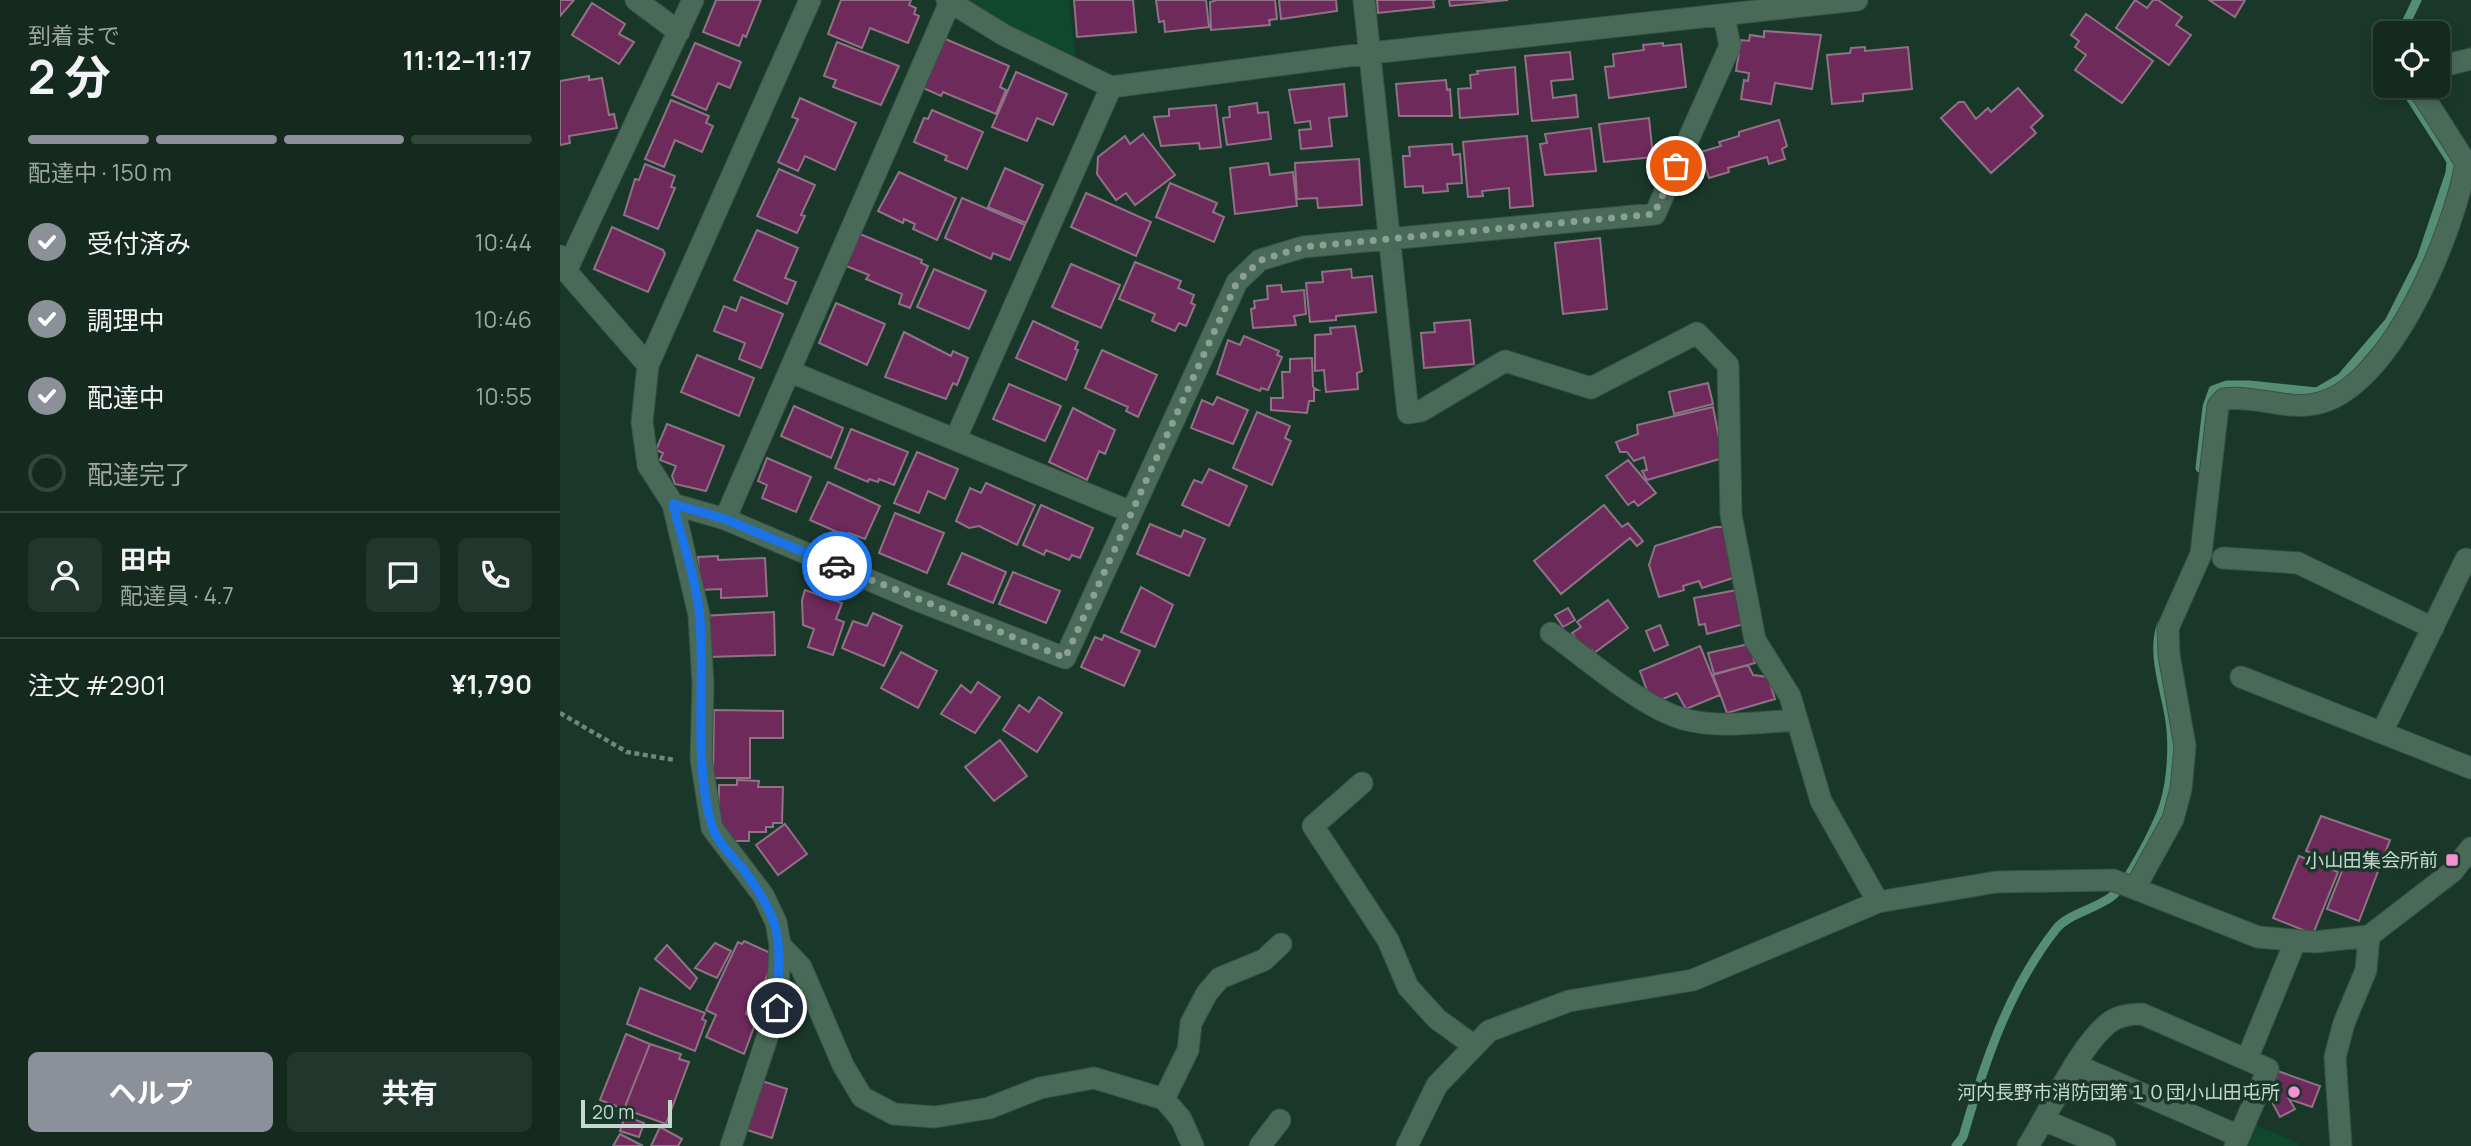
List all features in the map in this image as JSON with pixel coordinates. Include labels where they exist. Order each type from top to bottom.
[{"type":"street","points":[[636,0],[679,32]]},
{"type":"street","points":[[648,365],[563,263],[693,0]]},
{"type":"street","points":[[731,1146],[777,1008],[779,945],[776,922],[763,895],[712,828],[701,759],[703,685],[699,615],[673,504],[648,465],[642,422],[648,365],[810,0]]},
{"type":"street","points":[[1364,0],[1408,413],[1421,411],[1505,360],[1591,388],[1697,333],[1728,365],[1731,515],[1755,639],[1790,696],[1821,801],[1878,902]]},
{"type":"street","points":[[725,519],[950,1],[1004,35],[1111,87],[1213,76],[1371,53],[1857,0]]},
{"type":"street","points":[[673,504],[725,519],[914,599],[1065,658],[1237,282],[1261,260],[1303,247],[1654,214],[1730,46],[1724,16]]},
{"type":"street","points":[[2450,64],[2471,59]]},
{"type":"street","points":[[956,438],[1111,87]]},
{"type":"street","points":[[2125,884],[2173,819],[2181,789],[2185,746],[2169,655],[2168,628],[2201,554],[2218,407],[2224,399],[2237,397],[2286,405],[2328,401],[2346,392],[2397,337],[2416,302],[2460,193],[2466,163],[2425,98]]},
{"type":"street","points":[[791,372],[1130,512]]},
{"type":"street","points":[[2223,558],[2298,563],[2433,628]]},
{"type":"street","points":[[2382,732],[2466,559]]},
{"type":"street","points":[[1551,633],[1642,698],[1682,719],[1722,725],[1797,720]]},
{"type":"street","points":[[2241,677],[2471,768]]},
{"type":"street","points":[[1362,783],[1313,826],[1388,940],[1408,987],[1437,1019],[1473,1045]]},
{"type":"street","points":[[1408,1146],[1437,1085],[1489,1031],[1569,1001],[1693,980],[1878,902],[1996,882],[2125,884],[2258,937],[2295,942],[2370,936],[2452,872],[2471,848]]},
{"type":"street","points":[[2341,1146],[2335,1057],[2344,1023],[2366,970],[2370,936]]},
{"type":"street","points":[[2248,1059],[2295,942]]},
{"type":"street","points":[[1164,1099],[1188,1050],[1191,1023],[1207,993],[1220,978],[1264,960],[1281,944]]},
{"type":"street","points":[[779,945],[801,967],[843,1065],[862,1097],[894,1114],[934,1117],[989,1108],[1040,1088],[1094,1078],[1164,1099],[1181,1119],[1193,1146]]},
{"type":"street","points":[[2028,1146],[2076,1065],[2111,1021],[2130,1014],[2142,1014],[2268,1069],[2237,1141],[2076,1065]]},
{"type":"street","points":[[1260,1146],[1280,1120]]},
{"type":"street","points":[[2044,1120],[2105,1146]]},
{"type":"path","points":[[560,713],[627,752],[668,760],[701,759]]},
{"type":"green space","points":[[968,0],[1069,0],[1076,61],[971,8]]},
{"type":"green space","points":[[2250,1123],[2299,1143],[2298,1146],[2240,1146]]},
{"type":"building","points":[[560,0],[574,0],[560,16]]},
{"type":"building","points":[[716,0],[761,0],[746,37],[743,35],[739,46],[703,32]]},
{"type":"building","points":[[841,0],[911,0],[909,5],[916,8],[914,14],[919,16],[908,43],[870,28],[862,48],[828,34]]},
{"type":"building","points":[[1074,0],[1133,0],[1136,32],[1077,37]]},
{"type":"building","points":[[1156,0],[1206,0],[1209,27],[1165,32],[1164,21],[1159,22]]},
{"type":"building","points":[[1275,0],[1277,19],[1269,20],[1270,25],[1211,30],[1210,2]]},
{"type":"building","points":[[1279,0],[1336,0],[1337,11],[1281,19]]},
{"type":"building","points":[[1377,0],[1433,0],[1434,7],[1378,13]]},
{"type":"building","points":[[1449,0],[1508,0],[1450,6]]},
{"type":"building","points":[[2135,0],[2147,8],[2153,0],[2158,0],[2182,17],[2176,25],[2191,35],[2169,65],[2116,28]]},
{"type":"building","points":[[2209,0],[2245,0],[2235,17]]},
{"type":"building","points":[[592,3],[625,24],[619,34],[634,42],[619,64],[572,35]]},
{"type":"building","points":[[2086,14],[2153,61],[2122,103],[2075,70],[2086,55],[2075,47],[2079,41],[2071,35]]},
{"type":"building","points":[[1764,31],[1821,35],[1812,89],[1775,83],[1771,104],[1741,99],[1744,80],[1748,81],[1749,73],[1736,71],[1741,40],[1749,41],[1750,35],[1764,37]]},
{"type":"building","points":[[943,38],[1009,66],[1000,87],[1006,90],[996,114],[943,92],[941,96],[921,87]]},
{"type":"building","points":[[837,42],[899,66],[881,105],[833,87],[836,80],[824,76]]},
{"type":"building","points":[[695,43],[741,62],[730,88],[718,83],[706,110],[672,95]]},
{"type":"building","points":[[1663,43],[1663,46],[1681,44],[1686,87],[1609,98],[1605,67],[1614,66],[1613,54],[1644,50],[1643,45]]},
{"type":"building","points":[[1865,47],[1865,51],[1908,47],[1912,89],[1863,94],[1863,101],[1832,104],[1827,55],[1850,53],[1851,48]]},
{"type":"building","points":[[1570,52],[1573,79],[1551,81],[1553,98],[1576,95],[1578,117],[1532,121],[1525,56]]},
{"type":"building","points":[[1515,67],[1518,114],[1460,118],[1458,89],[1471,88],[1470,75],[1478,74],[1477,71]]},
{"type":"building","points":[[1016,72],[1067,94],[1053,125],[1037,118],[1027,141],[992,127]]},
{"type":"building","points":[[589,76],[589,80],[602,78],[609,115],[614,114],[617,128],[569,136],[570,143],[560,145],[560,81]]},
{"type":"building","points":[[1446,80],[1447,90],[1450,89],[1452,116],[1399,116],[1396,84]]},
{"type":"building","points":[[1344,84],[1347,116],[1329,118],[1332,146],[1301,149],[1299,130],[1311,129],[1310,121],[1295,123],[1289,90]]},
{"type":"building","points":[[2018,88],[2043,116],[2031,127],[2036,133],[1991,173],[1941,118],[1959,102],[1964,102],[1976,119],[1988,108],[1991,112]]},
{"type":"building","points":[[800,98],[856,123],[835,170],[805,156],[798,171],[778,162],[798,119],[792,117]]},
{"type":"building","points":[[671,100],[709,116],[706,123],[713,126],[702,152],[675,140],[664,167],[645,159]]},
{"type":"building","points":[[1257,103],[1258,113],[1268,112],[1271,139],[1227,145],[1223,118],[1230,117],[1229,107]]},
{"type":"building","points":[[1216,105],[1221,147],[1200,149],[1199,143],[1161,146],[1154,117],[1169,116],[1169,109]]},
{"type":"building","points":[[932,110],[983,132],[967,169],[945,160],[947,156],[914,142],[924,118],[928,119]]},
{"type":"building","points":[[1649,118],[1653,157],[1604,162],[1599,124]]},
{"type":"building","points":[[1779,120],[1787,146],[1782,149],[1785,159],[1769,164],[1767,157],[1728,168],[1729,172],[1709,178],[1701,152],[1721,146],[1719,142],[1739,136],[1739,132]]},
{"type":"building","points":[[1591,128],[1596,171],[1545,175],[1540,144],[1547,143],[1545,134]]},
{"type":"building","points":[[1143,134],[1175,175],[1135,205],[1126,193],[1116,200],[1097,174],[1098,157],[1125,136],[1130,144]]},
{"type":"building","points":[[1527,136],[1533,206],[1510,208],[1509,188],[1482,191],[1483,196],[1468,197],[1463,142]]},
{"type":"building","points":[[1452,144],[1453,155],[1460,154],[1462,183],[1447,184],[1448,191],[1423,193],[1423,186],[1405,187],[1403,156],[1410,156],[1409,147]]},
{"type":"building","points":[[1359,159],[1362,205],[1318,208],[1317,198],[1297,199],[1295,163]]},
{"type":"building","points":[[1268,163],[1270,175],[1293,172],[1297,206],[1235,214],[1230,168]]},
{"type":"building","points":[[645,164],[675,176],[671,187],[675,188],[658,229],[624,215],[635,179],[639,180]]},
{"type":"building","points":[[1005,168],[1043,185],[1026,223],[988,207]]},
{"type":"building","points":[[779,169],[815,185],[801,215],[805,216],[797,233],[757,216]]},
{"type":"building","points":[[899,172],[956,198],[937,240],[913,229],[915,224],[904,219],[903,223],[878,211]]},
{"type":"building","points":[[1170,183],[1217,203],[1213,212],[1224,217],[1214,242],[1156,217]]},
{"type":"building","points":[[1086,193],[1151,222],[1136,256],[1071,227]]},
{"type":"building","points":[[962,198],[1025,225],[1010,260],[993,253],[991,259],[945,238]]},
{"type":"building","points":[[612,227],[663,250],[665,254],[648,292],[594,269]]},
{"type":"building","points":[[757,230],[798,248],[785,278],[796,282],[787,304],[734,280]]},
{"type":"building","points":[[860,234],[922,260],[921,263],[928,266],[910,308],[899,304],[902,294],[866,279],[869,275],[846,266]]},
{"type":"building","points":[[1600,238],[1607,309],[1563,314],[1555,243]]},
{"type":"building","points":[[1135,262],[1181,281],[1178,288],[1194,295],[1191,303],[1195,305],[1186,326],[1179,323],[1175,331],[1152,321],[1155,314],[1119,299]]},
{"type":"building","points":[[1071,264],[1120,285],[1101,328],[1052,307]]},
{"type":"building","points":[[934,269],[986,291],[969,329],[917,307]]},
{"type":"building","points":[[1351,269],[1352,278],[1372,276],[1376,312],[1310,322],[1306,283],[1323,282],[1322,272]]},
{"type":"building","points":[[1281,285],[1282,292],[1304,290],[1306,314],[1294,316],[1296,325],[1253,328],[1251,309],[1255,308],[1254,301],[1268,299],[1267,286]]},
{"type":"building","points":[[741,297],[783,314],[761,368],[739,359],[745,343],[714,331],[724,306],[736,311]]},
{"type":"building","points":[[836,303],[885,324],[867,365],[819,343]]},
{"type":"building","points":[[1470,320],[1474,364],[1424,368],[1421,333],[1435,332],[1434,323]]},
{"type":"building","points":[[1033,321],[1078,342],[1075,349],[1078,350],[1066,380],[1016,358]]},
{"type":"building","points":[[1355,326],[1362,371],[1357,373],[1358,389],[1326,392],[1324,370],[1315,371],[1315,335],[1331,334],[1330,328]]},
{"type":"building","points":[[904,332],[951,356],[953,351],[968,358],[957,385],[953,383],[946,399],[885,377]]},
{"type":"building","points":[[1244,336],[1279,351],[1277,355],[1282,357],[1268,390],[1261,388],[1260,391],[1217,374],[1228,340],[1240,345]]},
{"type":"building","points":[[1102,350],[1157,375],[1138,417],[1126,411],[1128,407],[1085,388]]},
{"type":"building","points":[[697,355],[754,378],[739,416],[681,392]]},
{"type":"building","points":[[1312,358],[1313,387],[1318,390],[1314,390],[1314,401],[1309,401],[1307,413],[1271,410],[1271,398],[1283,398],[1282,372],[1290,372],[1290,359]]},
{"type":"building","points":[[1708,383],[1713,404],[1674,414],[1669,392]]},
{"type":"building","points":[[1009,384],[1061,406],[1045,441],[993,419]]},
{"type":"building","points":[[1217,397],[1248,410],[1233,444],[1191,428],[1202,400],[1213,405]]},
{"type":"building","points":[[794,406],[843,428],[831,458],[781,436]]},
{"type":"building","points":[[1713,407],[1723,458],[1647,480],[1642,471],[1647,470],[1644,457],[1634,461],[1627,452],[1620,452],[1616,442],[1638,434],[1637,425]]},
{"type":"building","points":[[1073,408],[1115,430],[1105,454],[1099,451],[1087,480],[1049,462]]},
{"type":"building","points":[[1257,412],[1290,426],[1285,438],[1291,441],[1272,485],[1233,468]]},
{"type":"building","points":[[667,424],[724,446],[706,491],[675,484],[672,476],[676,466],[660,460],[663,453],[656,450]]},
{"type":"building","points":[[851,429],[908,452],[894,485],[879,479],[878,482],[869,479],[868,482],[835,468]]},
{"type":"building","points":[[917,452],[958,469],[945,499],[928,491],[919,513],[894,503]]},
{"type":"building","points":[[767,458],[811,477],[796,512],[762,498],[767,485],[758,481]]},
{"type":"building","points":[[1628,460],[1656,493],[1638,506],[1634,501],[1628,505],[1606,476]]},
{"type":"building","points":[[1209,469],[1247,486],[1229,526],[1182,505],[1194,480],[1202,483]]},
{"type":"building","points":[[828,482],[880,506],[865,539],[849,533],[846,536],[810,520]]},
{"type":"building","points":[[986,483],[1035,505],[1017,545],[979,526],[969,528],[956,521],[970,488],[981,493]]},
{"type":"building","points":[[1041,505],[1093,528],[1080,558],[1072,555],[1069,560],[1046,550],[1044,555],[1023,545]]},
{"type":"building","points":[[1604,505],[1622,527],[1628,523],[1643,541],[1637,546],[1630,538],[1561,594],[1534,561]]},
{"type":"building","points":[[895,513],[944,533],[927,573],[879,553]]},
{"type":"building","points":[[1150,524],[1181,537],[1184,530],[1205,539],[1189,576],[1137,554]]},
{"type":"building","points":[[1715,527],[1723,527],[1739,576],[1702,588],[1699,581],[1683,586],[1684,590],[1659,597],[1649,565],[1655,546]]},
{"type":"building","points":[[962,553],[1006,572],[993,603],[948,584]]},
{"type":"building","points":[[718,556],[718,560],[765,558],[767,596],[721,598],[721,589],[700,590],[698,557]]},
{"type":"building","points":[[1013,572],[1060,591],[1046,623],[999,604]]},
{"type":"building","points":[[1141,587],[1173,605],[1155,647],[1121,632]]},
{"type":"building","points":[[805,590],[842,603],[836,619],[844,622],[833,655],[808,647],[814,629],[803,625],[802,600]]},
{"type":"building","points":[[1737,590],[1744,624],[1707,634],[1705,624],[1699,625],[1694,598]]},
{"type":"building","points":[[1608,600],[1628,628],[1594,653],[1592,650],[1587,654],[1572,633],[1581,627],[1577,622]]},
{"type":"building","points":[[1568,608],[1575,620],[1563,627],[1555,615]]},
{"type":"building","points":[[774,612],[775,655],[709,657],[702,616]]},
{"type":"building","points":[[873,613],[902,626],[884,666],[842,648],[853,621],[867,626]]},
{"type":"building","points":[[1660,625],[1668,645],[1654,651],[1646,631]]},
{"type":"building","points":[[1104,635],[1140,651],[1124,686],[1081,667],[1095,637],[1102,640]]},
{"type":"building","points":[[1749,644],[1755,663],[1714,674],[1708,653]]},
{"type":"building","points":[[1700,646],[1720,695],[1686,709],[1677,693],[1658,701],[1650,699],[1640,671]]},
{"type":"building","points":[[901,652],[937,671],[918,708],[881,688]]},
{"type":"building","points":[[1748,665],[1753,675],[1768,677],[1775,699],[1727,713],[1713,675]]},
{"type":"building","points":[[978,682],[1000,697],[975,733],[941,714],[961,685],[971,693]]},
{"type":"building","points":[[1039,697],[1062,713],[1037,752],[1003,730],[1019,705],[1029,712]]},
{"type":"building","points":[[714,710],[783,711],[783,738],[750,738],[750,778],[713,778]]},
{"type":"building","points":[[1000,740],[1027,776],[994,801],[965,767]]},
{"type":"building","points":[[737,780],[759,781],[758,787],[783,787],[782,823],[773,823],[773,827],[766,827],[766,832],[749,832],[749,841],[727,841],[718,831],[719,785],[737,785]]},
{"type":"building","points":[[2321,816],[2390,840],[2359,921],[2327,909],[2344,866],[2306,851]]},
{"type":"building","points":[[785,824],[807,854],[778,875],[756,845]]},
{"type":"building","points":[[2299,856],[2338,872],[2313,934],[2273,918]]},
{"type":"building","points":[[744,941],[775,955],[754,1010],[748,1008],[746,1014],[757,1019],[744,1054],[706,1037],[716,1015],[706,1010],[738,942],[742,944]]},
{"type":"building","points":[[715,943],[731,951],[717,978],[695,968]]},
{"type":"building","points":[[667,945],[697,978],[690,989],[655,959]]},
{"type":"building","points":[[640,988],[705,1013],[702,1019],[706,1021],[695,1051],[627,1024]]},
{"type":"building","points":[[626,1034],[650,1044],[624,1109],[600,1100]]},
{"type":"building","points":[[650,1044],[681,1054],[679,1059],[689,1062],[666,1124],[624,1109]]},
{"type":"building","name":"河内長野市消防団第１０団小山田屯所","points":[[2272,1069],[2320,1086],[2312,1107],[2289,1099],[2295,1109],[2280,1117],[2272,1102],[2275,1094],[2265,1090]]},
{"type":"building","points":[[756,1079],[787,1089],[772,1138],[741,1128]]},
{"type":"building","points":[[625,1116],[644,1123],[639,1137],[620,1131]]},
{"type":"building","points":[[660,1127],[682,1139],[678,1146],[651,1146]]},
{"type":"building","points":[[620,1134],[643,1146],[613,1146]]},
{"type":"waterway","points":[[2407,21],[2417,0]]},
{"type":"waterway","points":[[2200,468],[2207,407],[2213,390],[2227,385],[2249,385],[2317,392],[2341,378],[2389,322],[2421,259],[2450,173],[2451,161],[2411,98]]},
{"type":"waterway","points":[[1956,1146],[1963,1137],[1999,1028],[2039,952],[2061,924],[2105,901],[2118,890],[2141,854],[2164,805],[2172,748],[2171,725],[2158,659],[2161,626]]},
{"type":"way so far","points":[[837,566],[1065,658],[1237,282],[1261,260],[1303,247],[1654,214],[1676,166]]},
{"type":"place","name":"小山田集会所前","points":[[2452,860]]},
{"type":"place","name":"河内長野市消防団第１０団小山田屯所","points":[[2294,1092]]},
{"type":"route","points":[[777,1008],[779,945],[776,922],[763,895],[712,828],[701,759],[703,685],[699,615],[673,504],[725,519],[837,566]]}]
